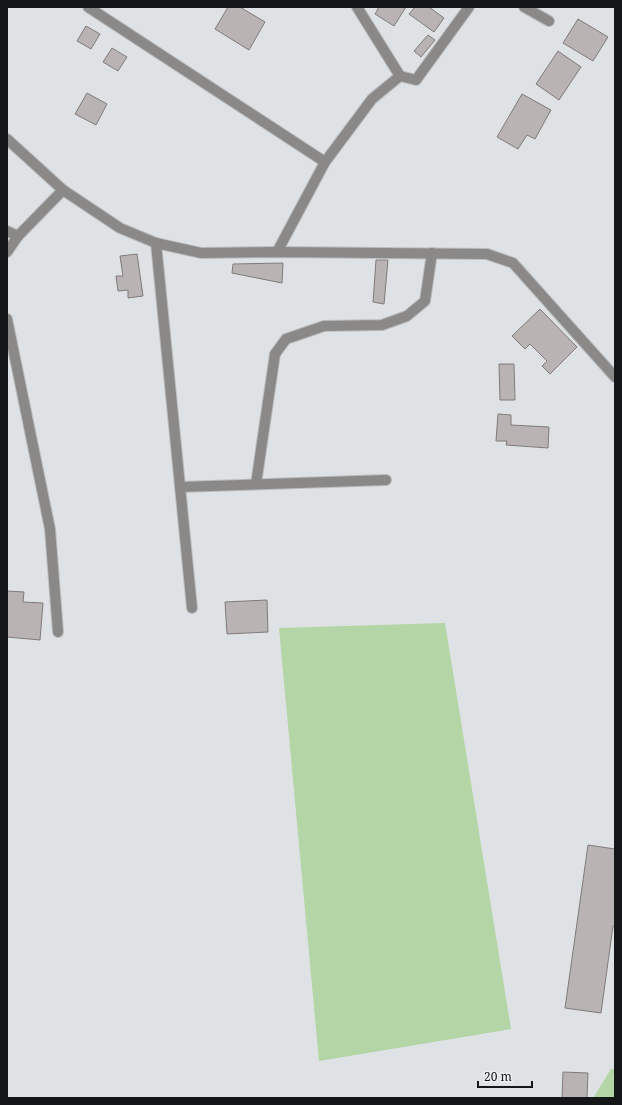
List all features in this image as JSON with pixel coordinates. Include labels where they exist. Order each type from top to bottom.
[{"type":"street","points":[[88,7],[325,162]]},
{"type":"street","points":[[357,7],[400,76],[416,80],[469,7]]},
{"type":"street","points":[[524,7],[549,21]]},
{"type":"street","points":[[277,252],[325,162],[372,99],[400,76]]},
{"type":"street","points":[[7,139],[63,190],[120,228],[156,243],[201,253],[277,252],[487,254],[513,263],[615,377]]},
{"type":"street","points":[[7,252],[18,236],[63,190]]},
{"type":"street","points":[[7,231],[18,236]]},
{"type":"street","points":[[156,243],[192,608]]},
{"type":"street","points":[[256,484],[275,354],[286,339],[324,326],[382,325],[408,316],[424,301],[432,253]]},
{"type":"street","points":[[7,319],[50,529],[58,632]]},
{"type":"street","points":[[180,487],[386,480]]},
{"type":"green space","points":[[445,623],[511,1029],[319,1061],[279,628]]},
{"type":"green space","points":[[611,1069],[615,1069],[615,1098],[593,1098]]},
{"type":"building","points":[[228,7],[240,7],[265,22],[249,50],[215,29]]},
{"type":"building","points":[[379,7],[406,7],[394,26],[375,14]]},
{"type":"building","points":[[415,7],[429,7],[444,18],[434,32],[409,14]]},
{"type":"building","points":[[578,19],[608,37],[593,61],[563,43]]},
{"type":"building","points":[[86,26],[100,34],[91,49],[77,41]]},
{"type":"building","points":[[428,35],[435,40],[421,57],[414,51]]},
{"type":"building","points":[[112,48],[127,57],[118,71],[103,62]]},
{"type":"building","points":[[558,51],[581,67],[559,100],[536,84]]},
{"type":"building","points":[[87,93],[107,104],[96,125],[75,114]]},
{"type":"building","points":[[522,94],[551,110],[535,139],[527,135],[518,149],[497,137]]},
{"type":"building","points":[[137,254],[143,296],[128,298],[128,290],[118,291],[116,276],[123,276],[120,256]]},
{"type":"building","points":[[376,260],[388,260],[384,304],[373,302]]},
{"type":"building","points":[[283,263],[282,283],[232,273],[233,264]]},
{"type":"building","points":[[540,309],[577,347],[550,374],[542,366],[547,361],[530,344],[525,349],[512,336]]},
{"type":"building","points":[[499,364],[514,364],[515,400],[500,400]]},
{"type":"building","points":[[498,414],[511,415],[511,425],[549,427],[548,448],[506,445],[507,441],[496,441]]},
{"type":"building","points":[[7,591],[24,592],[23,602],[43,603],[40,640],[7,637]]},
{"type":"building","points":[[267,600],[268,632],[227,634],[225,602]]},
{"type":"building","points":[[588,845],[615,849],[615,926],[613,926],[601,1013],[565,1008]]},
{"type":"building","points":[[563,1072],[588,1073],[587,1098],[562,1098]]}]
